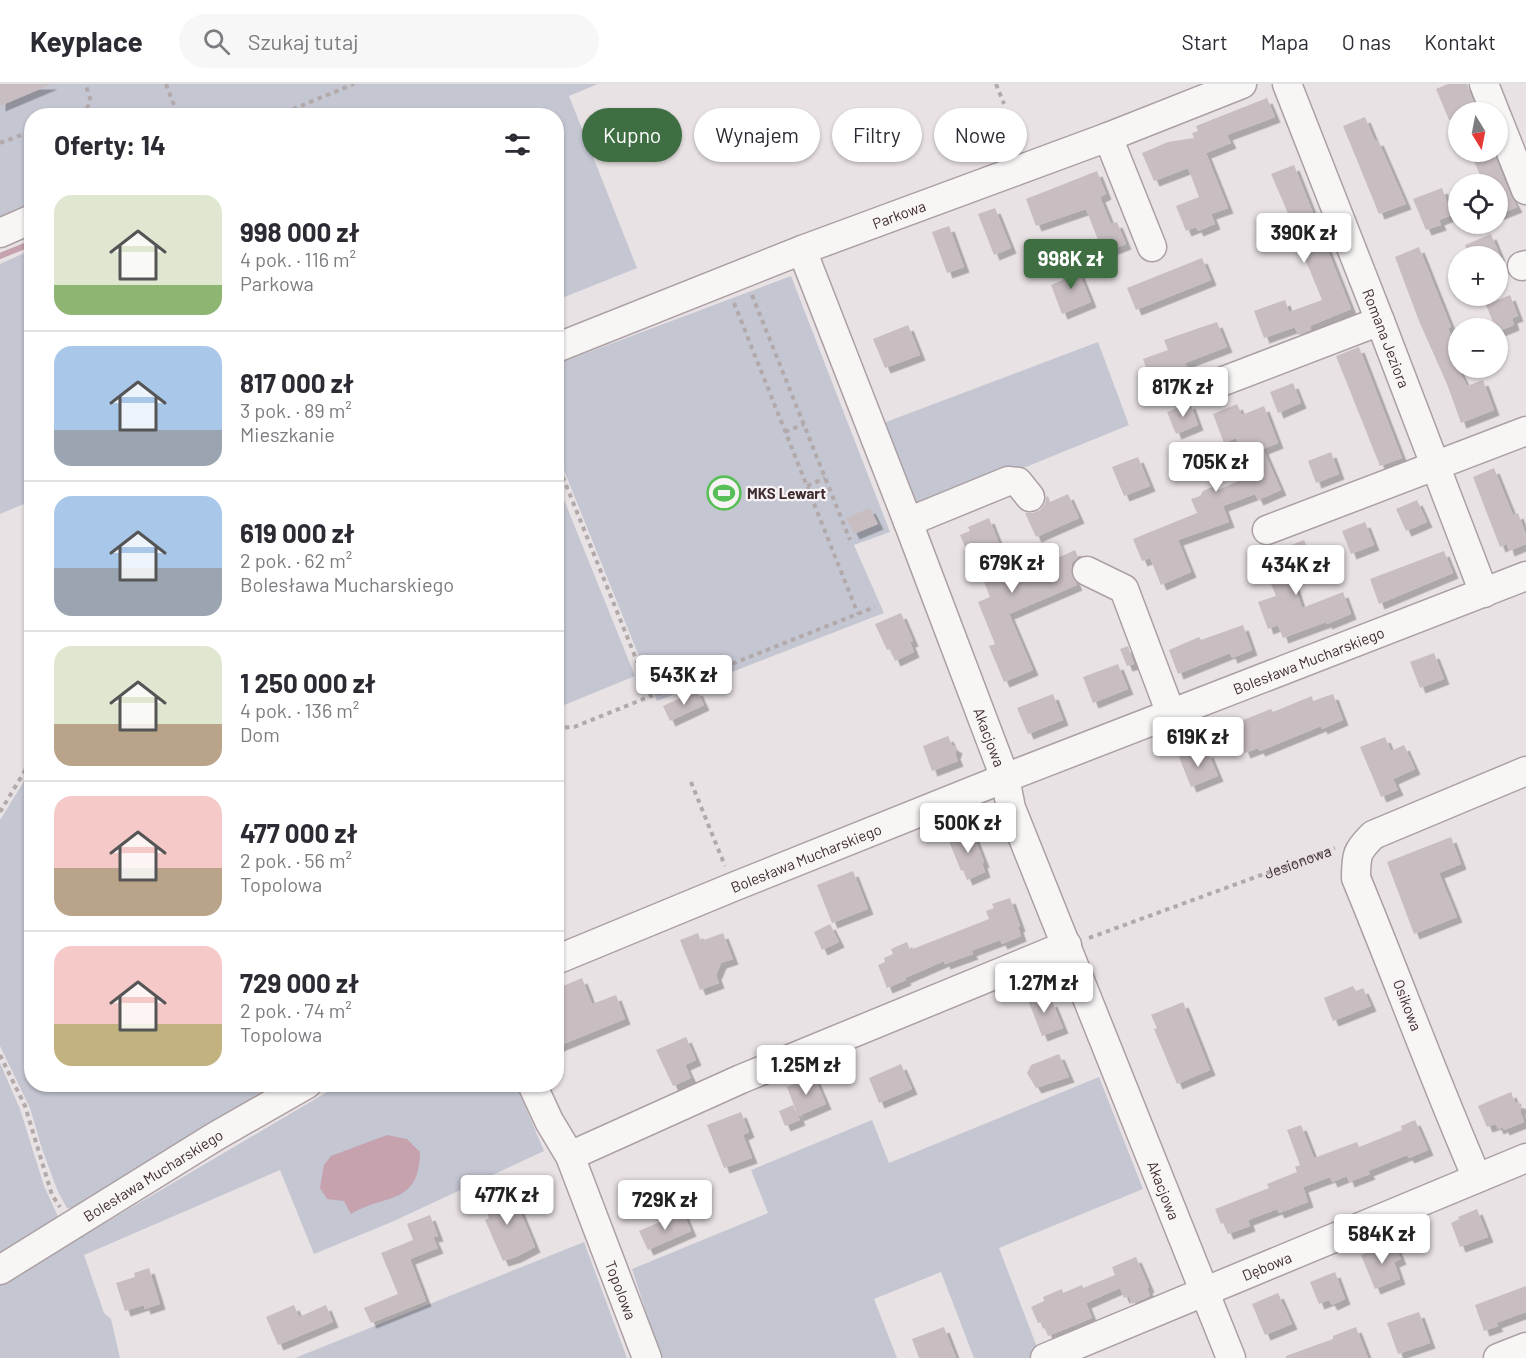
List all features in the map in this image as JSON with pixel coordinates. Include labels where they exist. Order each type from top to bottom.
[{"type":"street","name":"Parkowa","points":[[564,345],[802,250],[1108,137],[1242,84]]},
{"type":"street","name":"Romana Jeziora","points":[[1287,84],[1484,593]]},
{"type":"street","points":[[1484,84],[1491,102]]},
{"type":"street","points":[[1108,137],[1152,247]]},
{"type":"street","points":[[1508,145],[1526,190]]},
{"type":"street","points":[[0,233],[24,222]]},
{"type":"street","name":"Akacjowa","points":[[802,250],[1005,778],[1011,808],[1231,1358]]},
{"type":"street","points":[[1200,390],[1380,321]]},
{"type":"street","points":[[1268,530],[1526,431]]},
{"type":"street","points":[[908,522],[1008,481],[1018,482],[1030,497]]},
{"type":"street","points":[[1086,571],[1124,589],[1171,714]]},
{"type":"street","name":"Bolesława Mucharskiego","points":[[564,957],[1005,778],[1526,576]]},
{"type":"street","name":"Osikowa","points":[[1477,1178],[1449,1114],[1398,978],[1356,878],[1358,849],[1373,835],[1526,771]]},
{"type":"street","points":[[570,1156],[741,1080],[1067,945]]},
{"type":"street","name":"Bolesława Mucharskiego","points":[[0,1270],[216,1136],[293,1092]]},
{"type":"street","name":"Topolowa","points":[[536,1092],[549,1121],[570,1156],[647,1358]]},
{"type":"street","name":"Dębowa","points":[[1046,1358],[1526,1158]]},
{"type":"street","points":[[1498,1358],[1526,1347]]},
{"type":"path","points":[[85,84],[91,99],[90,105],[86,108]]},
{"type":"path","points":[[166,84],[175,108]]},
{"type":"path","points":[[296,108],[354,84]]},
{"type":"path","points":[[996,84],[1004,104]]},
{"type":"path","points":[[0,143],[24,134]]},
{"type":"path","points":[[752,295],[850,540]]},
{"type":"path","points":[[734,303],[858,614]]},
{"type":"path","points":[[785,432],[804,424]]},
{"type":"path","points":[[807,486],[825,478]]},
{"type":"path","points":[[564,480],[651,696]]},
{"type":"path","points":[[564,728],[574,728],[875,607]]},
{"type":"path","points":[[0,812],[24,772]]},
{"type":"path","points":[[691,782],[733,887]]},
{"type":"path","name":"Jesionowa","points":[[1067,945],[1340,847]]},
{"type":"path","points":[[0,1055],[25,1106],[52,1195],[71,1226]]},
{"type":"shaded area","points":[[0,84],[598,84],[569,96],[582,129],[582,162],[595,162],[637,268],[564,297],[564,108],[24,108],[24,212],[0,223]]},
{"type":"shaded area","points":[[24,253],[24,504],[0,514],[0,264]]},
{"type":"shaded area","name":"MKS Lewart","points":[[791,276],[890,532],[854,545],[884,613],[657,701],[564,470],[564,361]]},
{"type":"shaded area","points":[[1098,342],[1129,425],[906,516],[870,428]]},
{"type":"shaded area","points":[[564,500],[635,676],[564,705]]},
{"type":"shaded area","points":[[24,781],[24,1092],[270,1092],[73,1209],[67,1208],[58,1192],[30,1108],[0,1046],[0,820]]},
{"type":"shaded area","points":[[0,1063],[20,1109],[44,1186],[60,1221],[0,1257]]},
{"type":"shaded area","points":[[1099,1077],[1143,1189],[999,1248],[1040,1355],[1033,1358],[974,1358],[941,1272],[874,1299],[897,1358],[661,1358],[632,1269],[768,1213],[751,1170],[872,1120],[889,1163]]},
{"type":"shaded area","points":[[327,1092],[519,1092],[544,1151],[394,1221],[314,1254],[280,1170],[84,1255],[104,1313],[111,1319],[120,1358],[0,1358],[0,1285]]},
{"type":"shaded area","points":[[387,1135],[407,1139],[420,1152],[414,1182],[407,1190],[351,1214],[344,1201],[327,1199],[320,1188],[324,1165],[331,1156]]},
{"type":"shaded area","points":[[584,1242],[627,1358],[295,1358]]},
{"type":"building","points":[[0,84],[52,84],[0,106]]},
{"type":"building","points":[[1448,84],[1467,84],[1473,102],[1448,102],[1448,118],[1436,89]]},
{"type":"building","points":[[1267,98],[1275,117],[1227,135],[1231,143],[1206,153],[1228,208],[1211,214],[1215,224],[1198,231],[1196,227],[1186,231],[1176,206],[1199,197],[1188,168],[1154,181],[1142,153],[1168,142],[1194,138],[1192,133],[1198,131],[1196,126]]},
{"type":"building","points":[[1365,117],[1375,141],[1378,140],[1406,204],[1379,214],[1343,126]]},
{"type":"building","points":[[1474,162],[1497,162],[1502,174],[1480,174]]},
{"type":"building","points":[[1294,165],[1351,309],[1310,326],[1311,330],[1298,335],[1295,327],[1264,338],[1254,311],[1285,300],[1289,312],[1322,300],[1295,240],[1290,242],[1282,222],[1290,218],[1271,174]]},
{"type":"building","points":[[1097,171],[1106,194],[1100,197],[1111,224],[1117,222],[1126,244],[1103,253],[1086,209],[1036,226],[1026,199]]},
{"type":"building","points":[[1442,188],[1448,204],[1448,217],[1439,220],[1441,225],[1426,230],[1413,199]]},
{"type":"building","points":[[1508,189],[1511,196],[1517,207],[1508,211]]},
{"type":"building","points":[[995,208],[1011,248],[994,255],[978,214]]},
{"type":"building","points":[[949,226],[964,267],[947,273],[932,232]]},
{"type":"building","points":[[1491,234],[1496,246],[1465,246]]},
{"type":"building","points":[[1419,247],[1448,320],[1448,378],[1463,378],[1467,386],[1483,380],[1494,410],[1461,423],[1395,257]]},
{"type":"building","points":[[1202,258],[1211,280],[1136,310],[1127,288]]},
{"type":"building","points":[[1075,262],[1091,302],[1062,314],[1051,285],[1063,280],[1059,269]]},
{"type":"building","points":[[1510,295],[1518,316],[1512,318],[1514,325],[1508,327],[1508,318],[1491,318],[1486,306],[1508,306],[1508,296]]},
{"type":"building","points":[[1217,322],[1227,347],[1185,363],[1187,367],[1151,382],[1143,359],[1168,350],[1164,340]]},
{"type":"building","points":[[908,325],[920,355],[885,368],[873,339]]},
{"type":"building","points":[[1359,347],[1402,458],[1380,466],[1336,356]]},
{"type":"building","points":[[1293,383],[1301,403],[1278,413],[1270,392]]},
{"type":"building","points":[[1190,403],[1198,425],[1176,434],[1167,412]]},
{"type":"building","points":[[1237,404],[1242,415],[1264,406],[1278,443],[1263,449],[1281,490],[1258,500],[1255,494],[1223,506],[1229,522],[1178,540],[1191,572],[1161,585],[1150,558],[1142,561],[1133,539],[1197,513],[1191,499],[1200,496],[1203,491],[1212,487],[1218,490],[1250,476],[1236,438],[1224,443],[1213,414]]},
{"type":"building","points":[[1331,452],[1339,474],[1316,483],[1308,461]]},
{"type":"building","points":[[1138,457],[1150,486],[1124,496],[1112,467]]},
{"type":"building","points":[[1494,468],[1513,515],[1518,513],[1526,535],[1526,544],[1509,551],[1507,544],[1500,547],[1473,477]]},
{"type":"building","points":[[1068,494],[1079,518],[1036,537],[1025,513],[1040,510],[1048,496],[1050,502]]},
{"type":"building","points":[[1417,500],[1427,522],[1406,531],[1396,509]]},
{"type":"building","points":[[870,508],[878,524],[854,534],[846,518]]},
{"type":"building","points":[[989,518],[1013,579],[1050,565],[1049,562],[1075,550],[1078,557],[1072,563],[1071,572],[1077,585],[1009,614],[1033,670],[1004,682],[989,646],[995,644],[978,602],[990,597],[975,559],[971,561],[960,535],[970,531],[968,527]]},
{"type":"building","points":[[1365,522],[1374,545],[1351,554],[1342,531]]},
{"type":"building","points":[[1304,540],[1313,563],[1290,572],[1302,608],[1343,592],[1351,614],[1283,638],[1278,625],[1268,629],[1258,602],[1276,596],[1262,562],[1283,554],[1281,549]]},
{"type":"building","points":[[1444,551],[1453,573],[1379,604],[1370,579]]},
{"type":"building","points":[[901,613],[913,641],[910,642],[914,652],[895,661],[890,649],[887,650],[875,624]]},
{"type":"building","points":[[1243,625],[1252,650],[1232,658],[1230,653],[1178,674],[1169,650],[1199,637],[1201,640]]},
{"type":"building","points":[[1128,646],[1134,664],[1127,666],[1120,649]]},
{"type":"building","points":[[1434,653],[1444,679],[1420,688],[1410,662]]},
{"type":"building","points":[[1118,664],[1128,689],[1093,703],[1083,677]]},
{"type":"building","points":[[697,690],[704,705],[670,721],[663,706]]},
{"type":"building","points":[[1053,694],[1063,720],[1028,734],[1017,708]]},
{"type":"building","points":[[1333,694],[1343,720],[1322,729],[1321,726],[1260,751],[1258,748],[1245,753],[1233,724],[1271,709],[1273,712],[1312,696],[1313,701]]},
{"type":"building","points":[[948,736],[952,745],[957,748],[955,754],[958,761],[932,771],[923,746]]},
{"type":"building","points":[[1385,737],[1391,751],[1404,745],[1415,769],[1393,779],[1398,790],[1381,797],[1360,747]]},
{"type":"building","points":[[1197,750],[1199,755],[1208,752],[1218,776],[1191,787],[1179,757]]},
{"type":"building","points":[[968,821],[984,862],[982,863],[985,872],[967,880],[949,841],[961,836]]},
{"type":"building","points":[[1451,837],[1461,864],[1439,873],[1457,917],[1414,934],[1387,862]]},
{"type":"building","points":[[853,871],[868,909],[832,923],[817,885]]},
{"type":"building","points":[[1010,898],[1020,926],[1018,927],[1021,936],[1002,944],[1000,940],[971,951],[973,954],[945,964],[944,961],[887,988],[878,965],[885,962],[884,958],[893,954],[891,949],[907,942],[910,950],[989,919],[986,911],[994,908],[992,904]]},
{"type":"building","points":[[830,924],[839,942],[822,950],[814,932]]},
{"type":"building","points":[[698,933],[701,941],[723,933],[733,959],[721,963],[716,975],[719,983],[700,990],[680,940]]},
{"type":"building","points":[[582,978],[592,1004],[616,995],[625,1019],[564,1044],[564,986]]},
{"type":"building","points":[[1353,986],[1356,991],[1363,988],[1371,1006],[1333,1021],[1324,998]]},
{"type":"building","points":[[1039,990],[1045,1004],[1052,1001],[1063,1028],[1042,1036],[1026,995]]},
{"type":"building","points":[[1183,1002],[1210,1070],[1177,1084],[1154,1029],[1157,1028],[1151,1015]]},
{"type":"building","points":[[686,1037],[696,1060],[685,1065],[691,1078],[673,1086],[656,1050]]},
{"type":"building","points":[[1059,1054],[1069,1077],[1036,1088],[1027,1073],[1031,1065]]},
{"type":"building","points":[[901,1064],[912,1089],[879,1103],[869,1078]]},
{"type":"building","points":[[814,1076],[826,1104],[798,1116],[787,1087]]},
{"type":"building","points":[[1511,1092],[1515,1102],[1522,1104],[1520,1111],[1524,1122],[1504,1130],[1503,1127],[1498,1129],[1496,1124],[1487,1127],[1478,1106]]},
{"type":"building","points":[[793,1105],[800,1120],[785,1126],[779,1111]]},
{"type":"building","points":[[741,1112],[749,1132],[743,1135],[752,1158],[724,1168],[707,1125]]},
{"type":"building","points":[[1415,1120],[1428,1150],[1409,1158],[1407,1155],[1368,1171],[1370,1174],[1349,1182],[1347,1176],[1332,1182],[1330,1177],[1303,1187],[1308,1202],[1279,1213],[1277,1209],[1248,1220],[1250,1226],[1228,1234],[1223,1223],[1221,1224],[1215,1209],[1269,1188],[1267,1184],[1297,1172],[1295,1167],[1300,1165],[1287,1130],[1301,1125],[1314,1158],[1357,1142],[1359,1147],[1402,1130],[1401,1126]]},
{"type":"building","points":[[506,1190],[514,1208],[518,1206],[535,1247],[503,1261],[485,1220],[489,1218],[481,1200]]},
{"type":"building","points":[[1477,1209],[1488,1237],[1460,1247],[1451,1223],[1459,1219],[1458,1217]]},
{"type":"building","points":[[683,1212],[691,1231],[648,1250],[639,1231]]},
{"type":"building","points":[[430,1215],[438,1236],[433,1237],[438,1248],[410,1259],[426,1301],[371,1323],[364,1308],[398,1294],[381,1253],[413,1240],[407,1224]]},
{"type":"building","points":[[1387,1244],[1388,1248],[1395,1245],[1401,1259],[1394,1262],[1400,1279],[1375,1289],[1361,1255]]},
{"type":"building","points":[[1136,1257],[1149,1287],[1147,1288],[1150,1296],[1132,1304],[1129,1296],[1124,1298],[1120,1288],[1086,1303],[1092,1318],[1048,1336],[1042,1322],[1038,1323],[1031,1307],[1044,1301],[1043,1297],[1062,1289],[1063,1293],[1082,1285],[1083,1288],[1115,1275],[1112,1267]]},
{"type":"building","points":[[149,1268],[160,1304],[145,1309],[144,1305],[125,1311],[116,1283],[135,1277],[134,1273]]},
{"type":"building","points":[[1335,1272],[1345,1299],[1332,1305],[1329,1300],[1319,1304],[1310,1282]]},
{"type":"building","points":[[1526,1286],[1526,1312],[1496,1323],[1498,1326],[1484,1331],[1475,1305]]},
{"type":"building","points":[[1278,1293],[1292,1324],[1265,1335],[1252,1304]]},
{"type":"building","points":[[294,1305],[299,1317],[326,1305],[333,1322],[278,1345],[266,1317]]},
{"type":"building","points":[[1419,1312],[1430,1343],[1398,1354],[1387,1323]]},
{"type":"building","points":[[944,1327],[956,1358],[919,1358],[912,1339]]},
{"type":"building","points":[[1356,1327],[1368,1358],[1286,1358],[1286,1356],[1333,1339],[1333,1336]]},
{"type":"waterway","points":[[0,256],[24,246]]},
{"type":"place","name":"MKS Lewart","points":[[724,493]]}]
